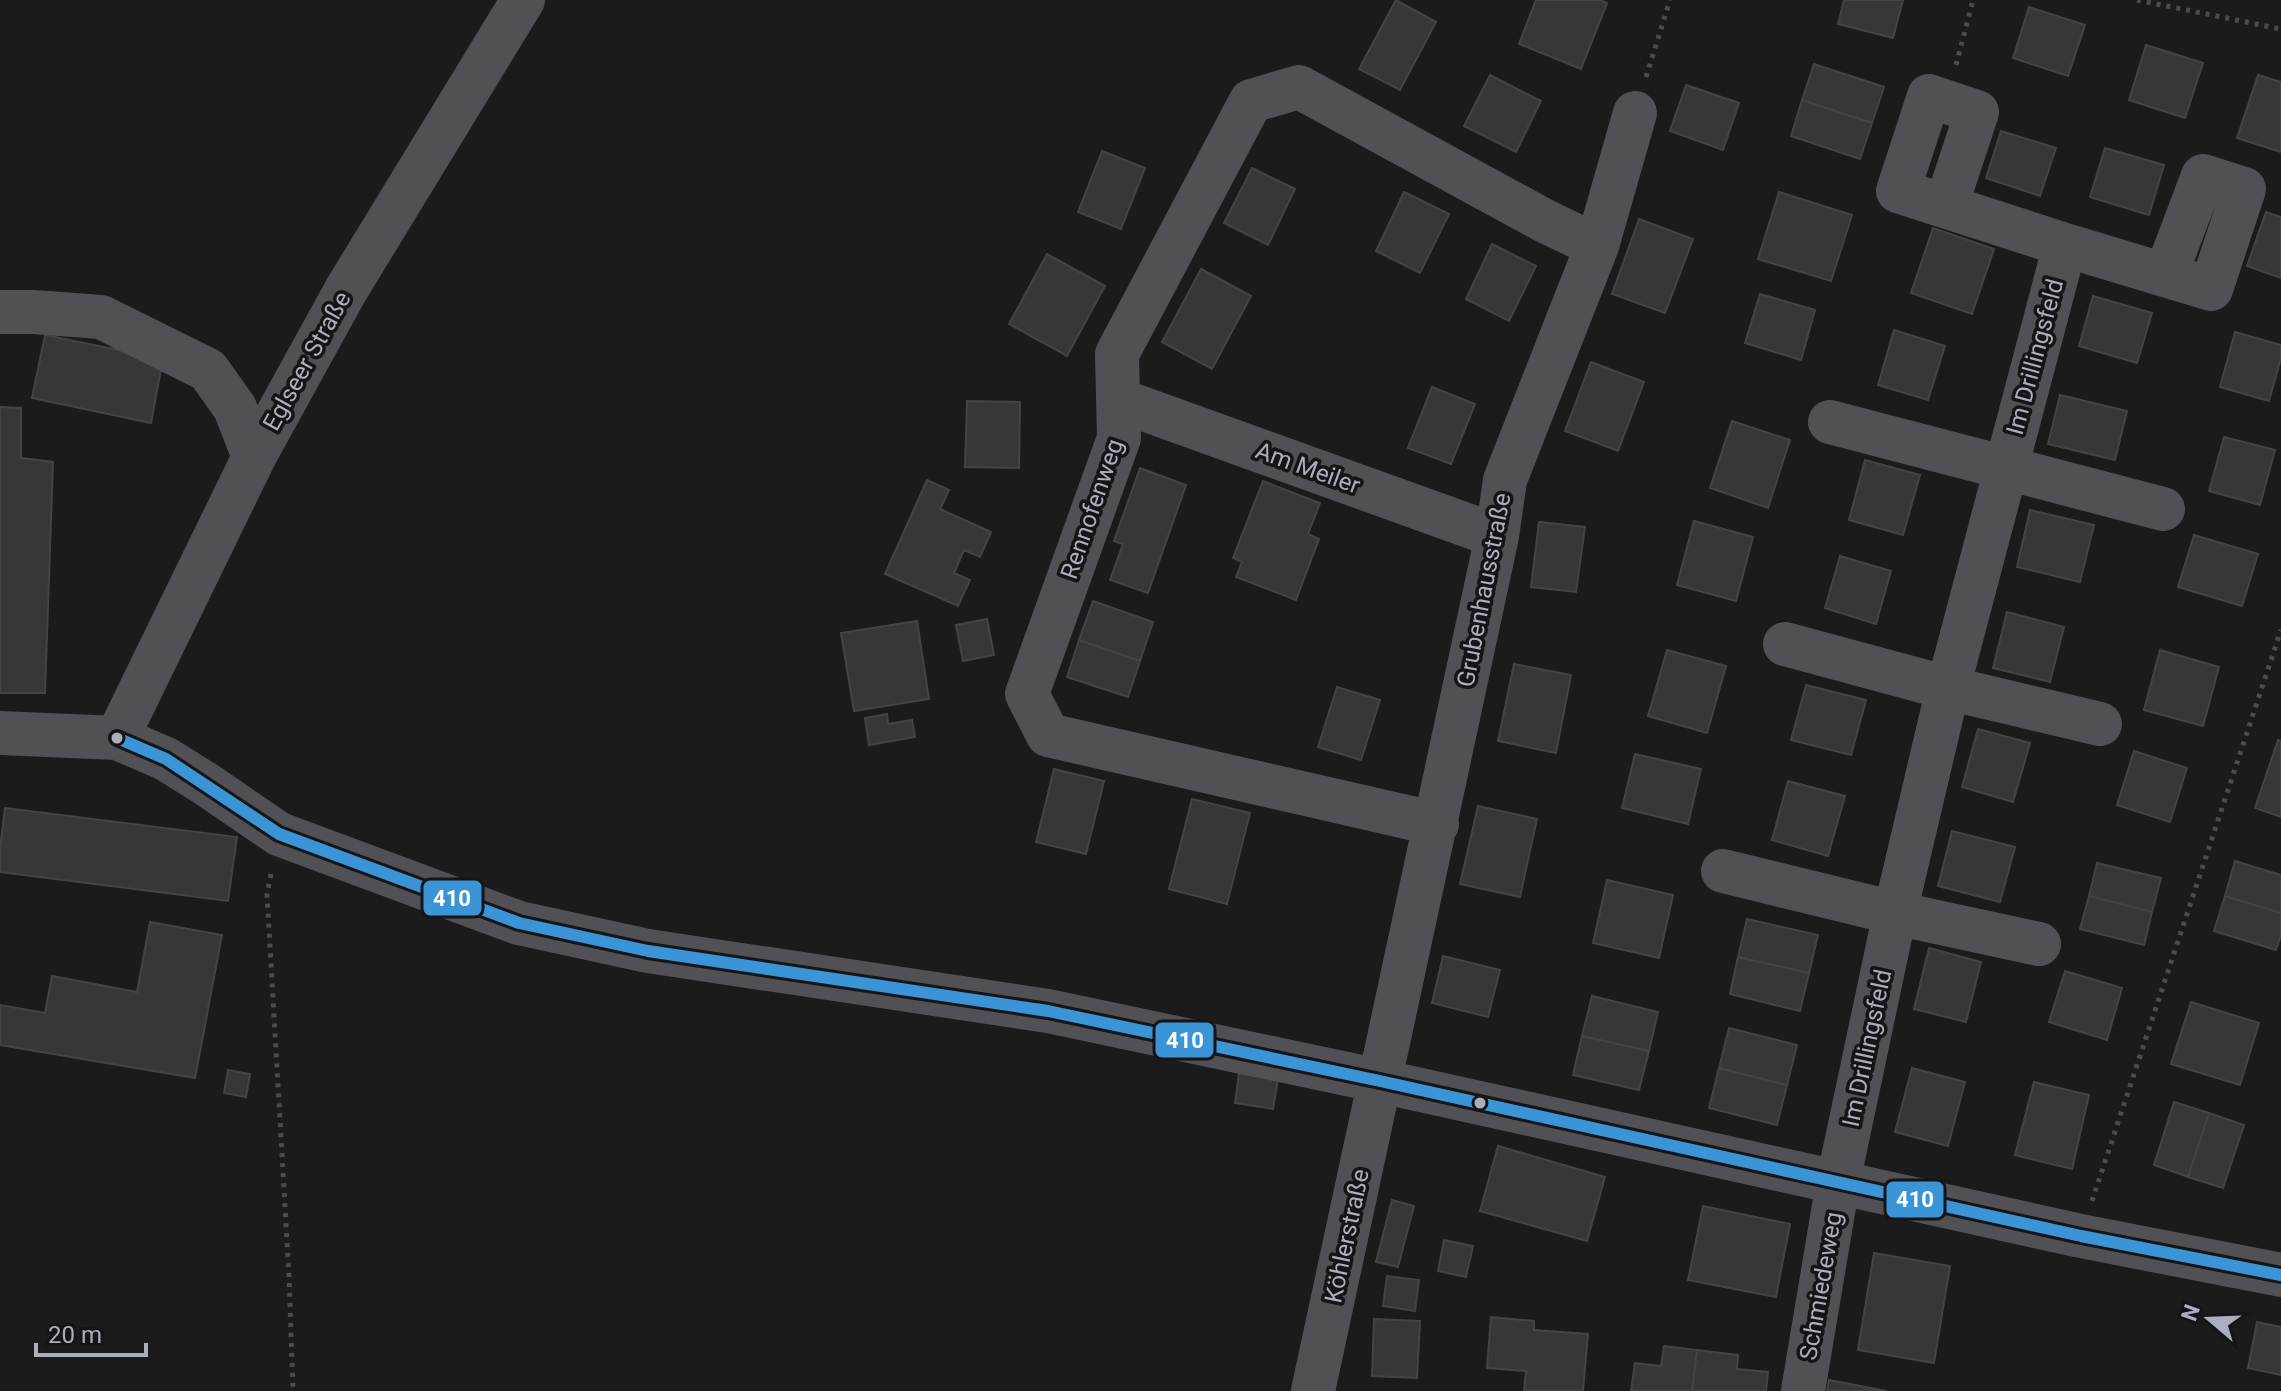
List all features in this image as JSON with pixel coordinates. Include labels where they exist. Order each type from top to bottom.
[{"type":"street","name":"Eglseer Straße","points":[[117,738],[254,457],[346,290],[523,0]]},
{"type":"street","name":"Rennofenweg","points":[[1437,824],[1048,735],[1027,694],[1119,438],[1117,354],[1251,101],[1299,87],[1543,220],[1597,246]]},
{"type":"street","name":"Im Drillingsfeld","points":[[1947,102],[1977,112],[1946,206],[2166,274]]},
{"type":"street","name":"Grubenhausstraße","points":[[1380,1081],[1497,536],[1505,480],[1597,246],[1635,113]]},
{"type":"street","name":"Im Drillingsfeld","points":[[1838,1182],[1895,913],[1948,688],[2065,245]]},
{"type":"street","points":[[0,312],[101,317],[208,370],[235,408],[254,457]]},
{"type":"street","name":"Am Meiler","points":[[1119,400],[1497,536]]},
{"type":"street","name":"Im Drillingsfeld","points":[[1830,422],[2163,509]]},
{"type":"street","points":[[1785,644],[1948,688],[2100,724]]},
{"type":"street","points":[[0,733],[117,738],[166,759],[293,839],[519,923],[648,951],[1048,1011],[2081,1236],[2281,1275]]},
{"type":"street","points":[[1723,871],[2039,944]]},
{"type":"street","name":"Köhlerstraße","points":[[1313,1391],[1380,1081]]},
{"type":"street","name":"Schmiedeweg","points":[[1803,1391],[1838,1182]]},
{"type":"path","points":[[1635,113],[1670,0]]},
{"type":"path","points":[[1947,102],[1973,0]]},
{"type":"path","points":[[2137,0],[2281,29]]},
{"type":"path","points":[[2081,1236],[2281,630]]},
{"type":"path","points":[[293,839],[267,894],[293,1391]]},
{"type":"building","points":[[1396,0],[1436,22],[1400,90],[1359,69]]},
{"type":"building","points":[[1536,0],[1600,0],[1607,3],[1581,69],[1519,44]]},
{"type":"building","points":[[1844,0],[1903,0],[1893,38],[1838,24]]},
{"type":"building","points":[[2029,7],[2085,25],[2068,76],[2013,58]]},
{"type":"building","points":[[2146,45],[2203,63],[2185,118],[2129,100]]},
{"type":"building","points":[[1814,64],[1884,87],[1872,123],[1802,100]]},
{"type":"building","points":[[1490,75],[1541,101],[1516,152],[1464,126]]},
{"type":"building","points":[[2258,75],[2281,82],[2281,152],[2237,138]]},
{"type":"building","points":[[1686,85],[1739,103],[1723,150],[1670,131]]},
{"type":"building","points":[[1802,100],[1872,123],[1860,159],[1791,136]]},
{"type":"building","points":[[2001,131],[2056,148],[2040,196],[1986,178]]},
{"type":"building","points":[[2105,148],[2164,165],[2149,215],[2090,197]]},
{"type":"building","points":[[1102,151],[1145,168],[1121,229],[1078,212]]},
{"type":"building","points":[[1252,168],[1295,189],[1268,245],[1224,223]]},
{"type":"building","points":[[1404,192],[1449,214],[1420,273],[1376,251]]},
{"type":"building","points":[[1779,192],[1852,215],[1831,281],[1758,259]]},
{"type":"building","points":[[2266,212],[2281,217],[2281,278],[2247,266]]},
{"type":"building","points":[[1639,219],[1693,239],[1665,313],[1612,294]]},
{"type":"building","points":[[1933,228],[1994,249],[1972,314],[1911,293]]},
{"type":"building","points":[[1492,244],[1536,266],[1509,321],[1466,299]]},
{"type":"building","points":[[1047,254],[1105,286],[1067,356],[1009,324]]},
{"type":"building","points":[[1201,269],[1251,296],[1212,369],[1162,342]]},
{"type":"building","points":[[1760,294],[1815,310],[1801,360],[1745,343]]},
{"type":"building","points":[[2093,296],[2152,313],[2137,363],[2079,346]]},
{"type":"building","points":[[1894,330],[1945,346],[1928,400],[1878,385]]},
{"type":"building","points":[[2235,332],[2281,345],[2281,358],[2269,401],[2220,387]]},
{"type":"building","points":[[45,335],[163,359],[151,423],[32,398]]},
{"type":"building","points":[[1591,362],[1644,382],[1618,451],[1565,431]]},
{"type":"building","points":[[1432,387],[1475,404],[1451,464],[1408,448]]},
{"type":"building","points":[[2060,395],[2127,411],[2115,460],[2048,444]]},
{"type":"building","points":[[967,401],[1020,402],[1019,468],[965,467]]},
{"type":"building","points":[[0,407],[21,408],[21,458],[53,462],[45,693],[0,693]]},
{"type":"building","points":[[1732,421],[1790,440],[1768,508],[1710,488]]},
{"type":"building","points":[[2224,437],[2275,450],[2260,505],[2209,491]]},
{"type":"building","points":[[1865,460],[1920,475],[1903,535],[1849,520]]},
{"type":"building","points":[[1140,468],[1186,485],[1148,593],[1110,580],[1123,544],[1114,541]]},
{"type":"building","points":[[927,480],[949,490],[940,509],[991,532],[980,557],[964,550],[954,573],[970,580],[958,606],[885,574]]},
{"type":"building","points":[[1263,481],[1320,503],[1308,534],[1319,539],[1296,600],[1236,577],[1242,562],[1233,558]]},
{"type":"building","points":[[2030,510],[2094,525],[2080,582],[2017,567]]},
{"type":"building","points":[[1694,521],[1753,537],[1736,601],[1677,585]]},
{"type":"building","points":[[1539,522],[1585,527],[1576,592],[1531,587]]},
{"type":"building","points":[[2194,535],[2258,554],[2242,606],[2178,587]]},
{"type":"building","points":[[1840,556],[1891,571],[1876,624],[1825,608]]},
{"type":"building","points":[[1093,601],[1153,622],[1140,661],[1079,640]]},
{"type":"building","points":[[2007,612],[2064,627],[2050,682],[1993,668]]},
{"type":"building","points":[[987,619],[994,655],[963,661],[956,625]]},
{"type":"building","points":[[917,621],[929,699],[854,711],[841,633]]},
{"type":"building","points":[[1079,640],[1140,661],[1128,697],[1067,677]]},
{"type":"building","points":[[1667,650],[1726,666],[1707,733],[1648,716]]},
{"type":"building","points":[[2160,650],[2219,667],[2203,726],[2144,710]]},
{"type":"building","points":[[1514,664],[1571,675],[1556,753],[1498,741]]},
{"type":"building","points":[[1806,685],[1866,700],[1851,755],[1791,740]]},
{"type":"building","points":[[1337,687],[1380,700],[1361,760],[1318,747]]},
{"type":"building","points":[[887,714],[888,724],[912,720],[915,737],[869,745],[865,718]]},
{"type":"building","points":[[1978,729],[2030,743],[2013,802],[1962,787]]},
{"type":"building","points":[[2278,740],[2281,741],[2281,817],[2255,808]]},
{"type":"building","points":[[2134,751],[2187,768],[2170,822],[2117,805]]},
{"type":"building","points":[[1635,754],[1701,769],[1688,824],[1622,808]]},
{"type":"building","points":[[1054,769],[1104,781],[1086,854],[1036,842]]},
{"type":"building","points":[[1788,781],[1845,796],[1828,856],[1772,840]]},
{"type":"building","points":[[1192,799],[1250,813],[1227,904],[1169,889]]},
{"type":"building","points":[[1478,806],[1537,819],[1520,897],[1460,884]]},
{"type":"building","points":[[5,808],[237,837],[228,901],[0,872]]},
{"type":"building","points":[[1952,831],[2015,847],[2000,902],[1938,886]]},
{"type":"building","points":[[2235,861],[2281,875],[2281,913],[2225,896]]},
{"type":"building","points":[[2097,863],[2161,878],[2152,912],[2089,896]]},
{"type":"building","points":[[1607,880],[1673,895],[1659,958],[1593,943]]},
{"type":"building","points":[[2089,896],[2152,912],[2144,945],[2080,929]]},
{"type":"building","points":[[2225,896],[2281,913],[2281,935],[2276,950],[2214,931]]},
{"type":"building","points":[[1747,919],[1818,935],[1809,973],[1738,957]]},
{"type":"building","points":[[150,922],[222,935],[195,1078],[0,1045],[0,1005],[45,1013],[52,976],[137,992]]},
{"type":"building","points":[[1929,948],[1981,962],[1966,1022],[1914,1009]]},
{"type":"building","points":[[1443,956],[1500,970],[1488,1017],[1432,1003]]},
{"type":"building","points":[[1738,957],[1809,973],[1800,1011],[1730,994]]},
{"type":"building","points":[[2065,971],[2122,988],[2107,1040],[2049,1022]]},
{"type":"building","points":[[1592,996],[1658,1012],[1649,1051],[1582,1036]]},
{"type":"building","points":[[2191,1002],[2259,1023],[2240,1085],[2171,1064]]},
{"type":"building","points":[[1729,1028],[1797,1045],[1787,1085],[1719,1068]]},
{"type":"building","points":[[1582,1036],[1649,1051],[1639,1090],[1573,1075]]},
{"type":"building","points":[[1719,1068],[1787,1085],[1777,1125],[1709,1108]]},
{"type":"building","points":[[1912,1068],[1965,1082],[1948,1146],[1895,1132]]},
{"type":"building","points":[[228,1070],[250,1074],[246,1097],[224,1093]]},
{"type":"building","points":[[1239,1073],[1278,1079],[1273,1109],[1235,1103]]},
{"type":"building","points":[[2034,1082],[2089,1095],[2072,1169],[2015,1155]]},
{"type":"building","points":[[2174,1102],[2209,1113],[2188,1177],[2154,1165]]},
{"type":"building","points":[[2209,1113],[2244,1125],[2223,1188],[2188,1177]]},
{"type":"building","points":[[1498,1146],[1605,1177],[1587,1241],[1480,1211]]},
{"type":"building","points":[[1392,1200],[1414,1206],[1398,1267],[1376,1262]]},
{"type":"building","points":[[1703,1206],[1790,1224],[1776,1297],[1688,1280]]},
{"type":"building","points":[[1444,1240],[1473,1246],[1466,1277],[1438,1271]]},
{"type":"building","points":[[1874,1253],[1950,1266],[1934,1363],[1858,1350]]},
{"type":"building","points":[[1387,1276],[1419,1280],[1415,1311],[1383,1306]]},
{"type":"building","points":[[1491,1317],[1534,1321],[1534,1330],[1588,1334],[1583,1391],[1524,1391],[1526,1371],[1487,1368]]},
{"type":"building","points":[[1374,1319],[1420,1321],[1417,1378],[1372,1376]]},
{"type":"building","points":[[2257,1322],[2281,1327],[2281,1375],[2248,1368]]},
{"type":"building","points":[[1664,1346],[1697,1350],[1692,1391],[1631,1391],[1635,1363],[1661,1366]]},
{"type":"building","points":[[1697,1350],[1738,1355],[1737,1369],[1768,1372],[1766,1391],[1692,1391]]},
{"type":"building","points":[[1829,1380],[1886,1391],[1827,1391]]},
{"type":"transit line","name":"410","points":[[117,738],[166,759],[279,834],[519,923],[648,951],[1048,1011],[2081,1236],[2281,1275]]}]
